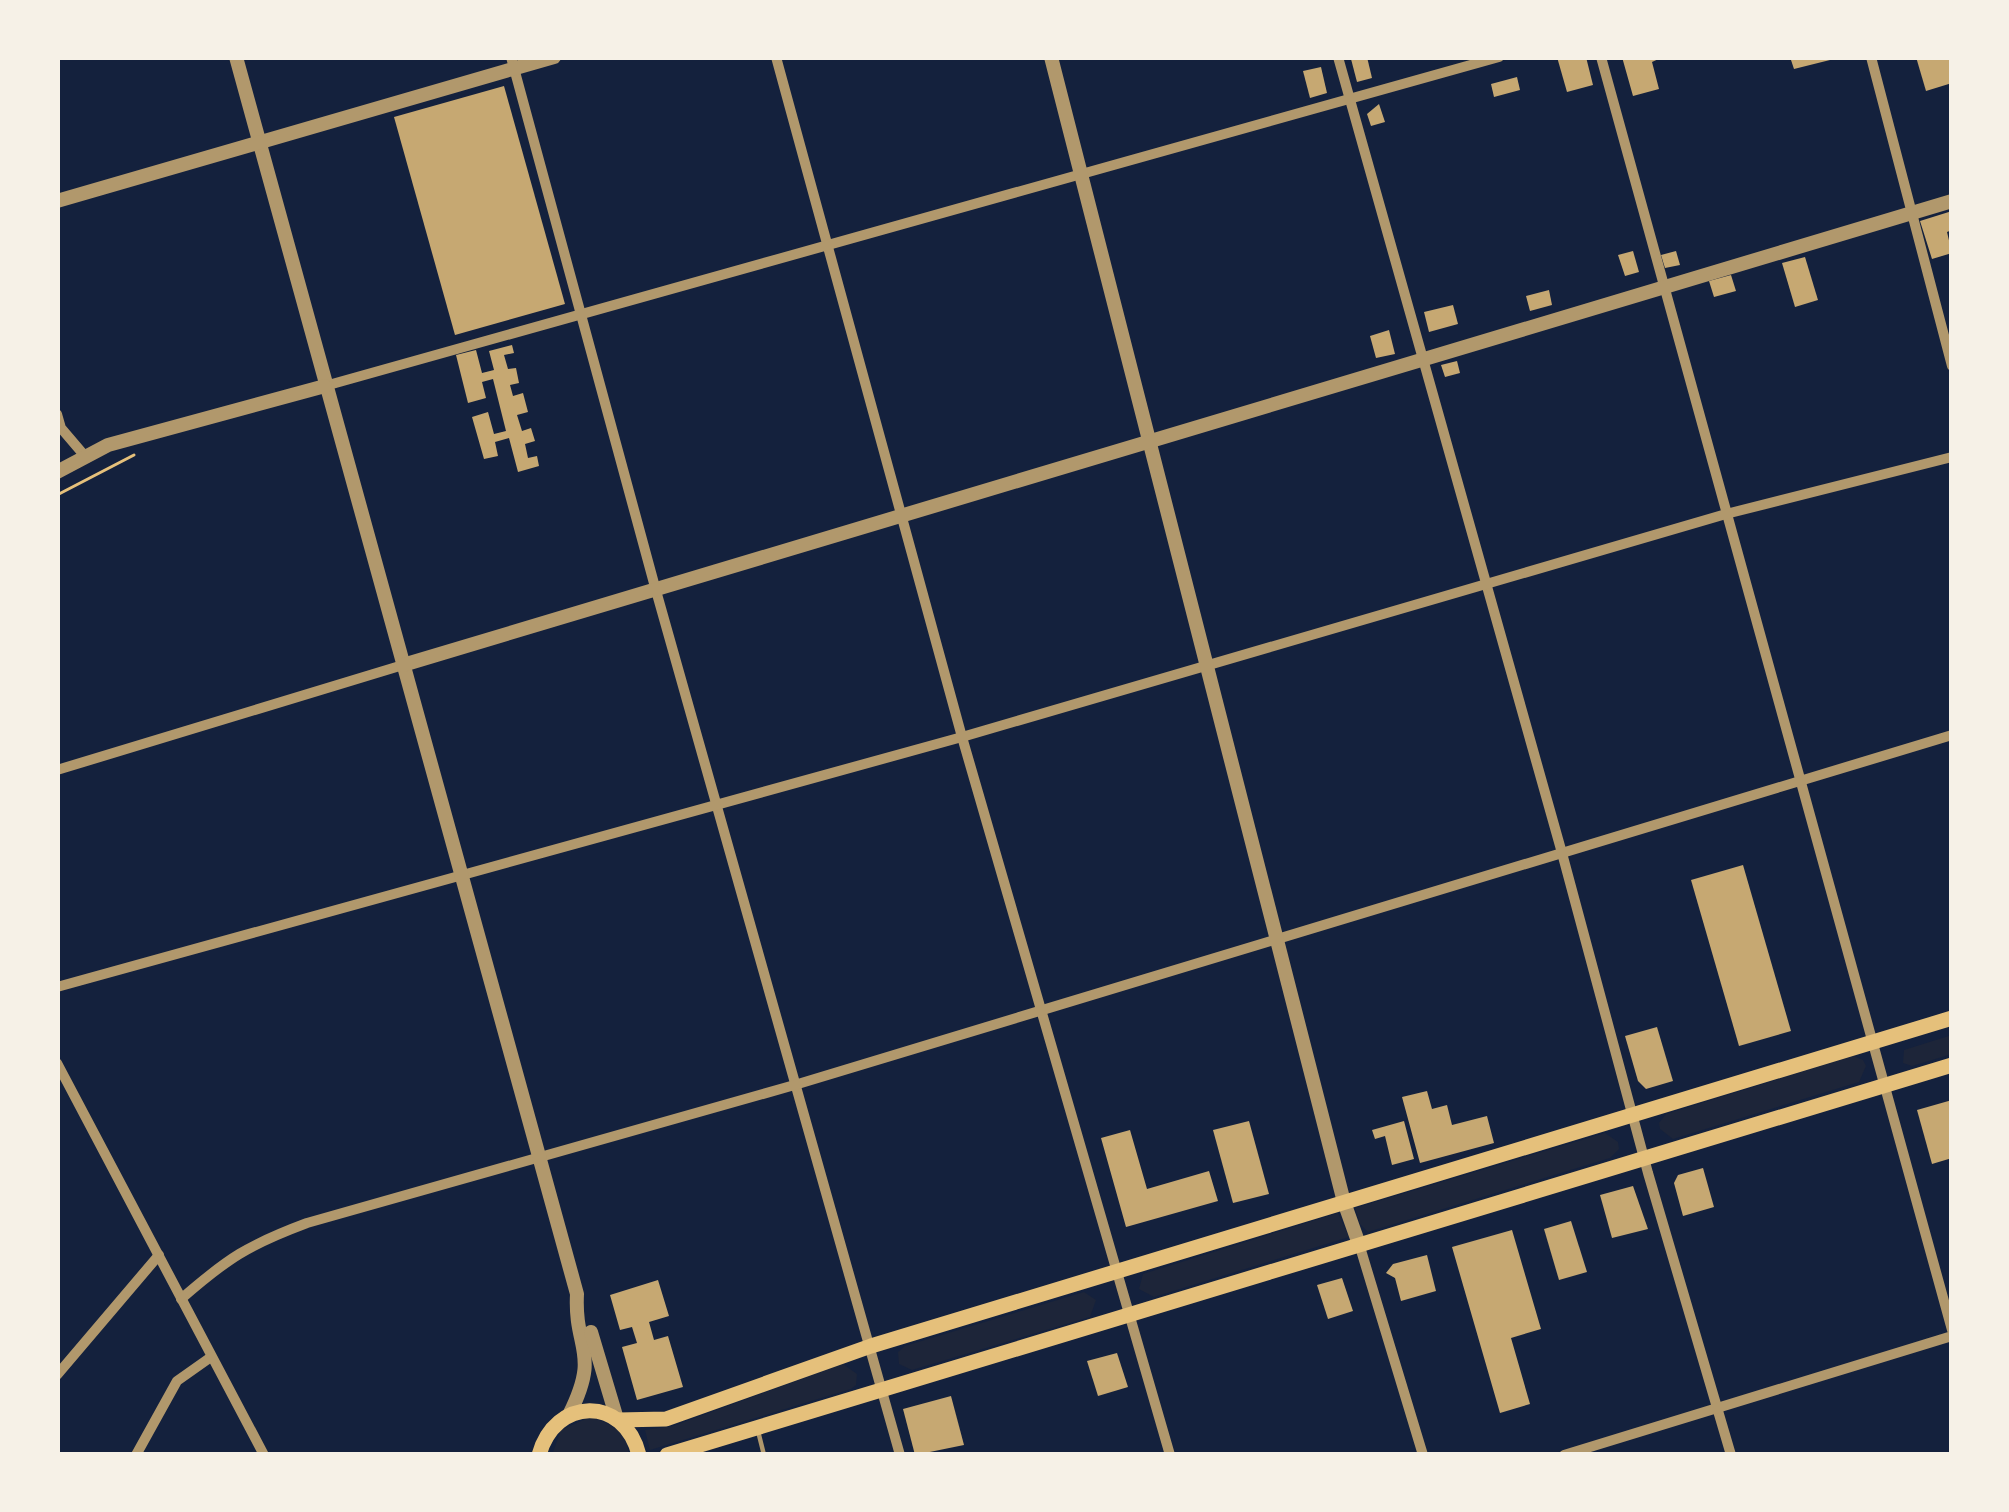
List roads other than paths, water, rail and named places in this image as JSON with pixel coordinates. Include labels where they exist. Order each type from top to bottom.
[{"type":"main road","points":[[618,1420],[666,1419],[871,1346],[1952,1018]]},
{"type":"main road","points":[[667,1455],[1952,1065]]},
{"type":"main road","points":[[539,1454],[555,1424],[569,1415],[598,1411],[629,1430],[639,1455]]},
{"type":"street","points":[[236,57],[577,1294],[587,1360],[586,1375],[569,1415]]},
{"type":"street","points":[[57,201],[513,63],[554,57]]},
{"type":"street","points":[[776,57],[962,736],[1170,1455]]},
{"type":"street","points":[[1051,57],[1344,1202],[1423,1455]]},
{"type":"street","points":[[1338,57],[1731,1455]]},
{"type":"street","points":[[57,472],[84,455],[148,434],[1499,57]]},
{"type":"street","points":[[1564,1455],[1952,1333],[1601,57]]},
{"type":"street","points":[[1871,57],[1952,366]]},
{"type":"street","points":[[513,63],[900,1455]]},
{"type":"street","points":[[57,770],[1952,202]]},
{"type":"street","points":[[57,414],[61,428],[84,455]]},
{"type":"street","points":[[57,987],[1208,667],[1726,514],[1952,457]]},
{"type":"street","points":[[181,1299],[226,1260],[256,1242],[308,1223],[798,1084],[1952,735]]},
{"type":"street","points":[[57,1063],[264,1455]]},
{"type":"street","points":[[57,1375],[159,1255]]},
{"type":"street","points":[[577,1294],[618,1420]]},
{"type":"street","points":[[136,1455],[177,1382],[211,1357]]},
{"type":"lane","points":[[757,1427],[764,1455]]}]
